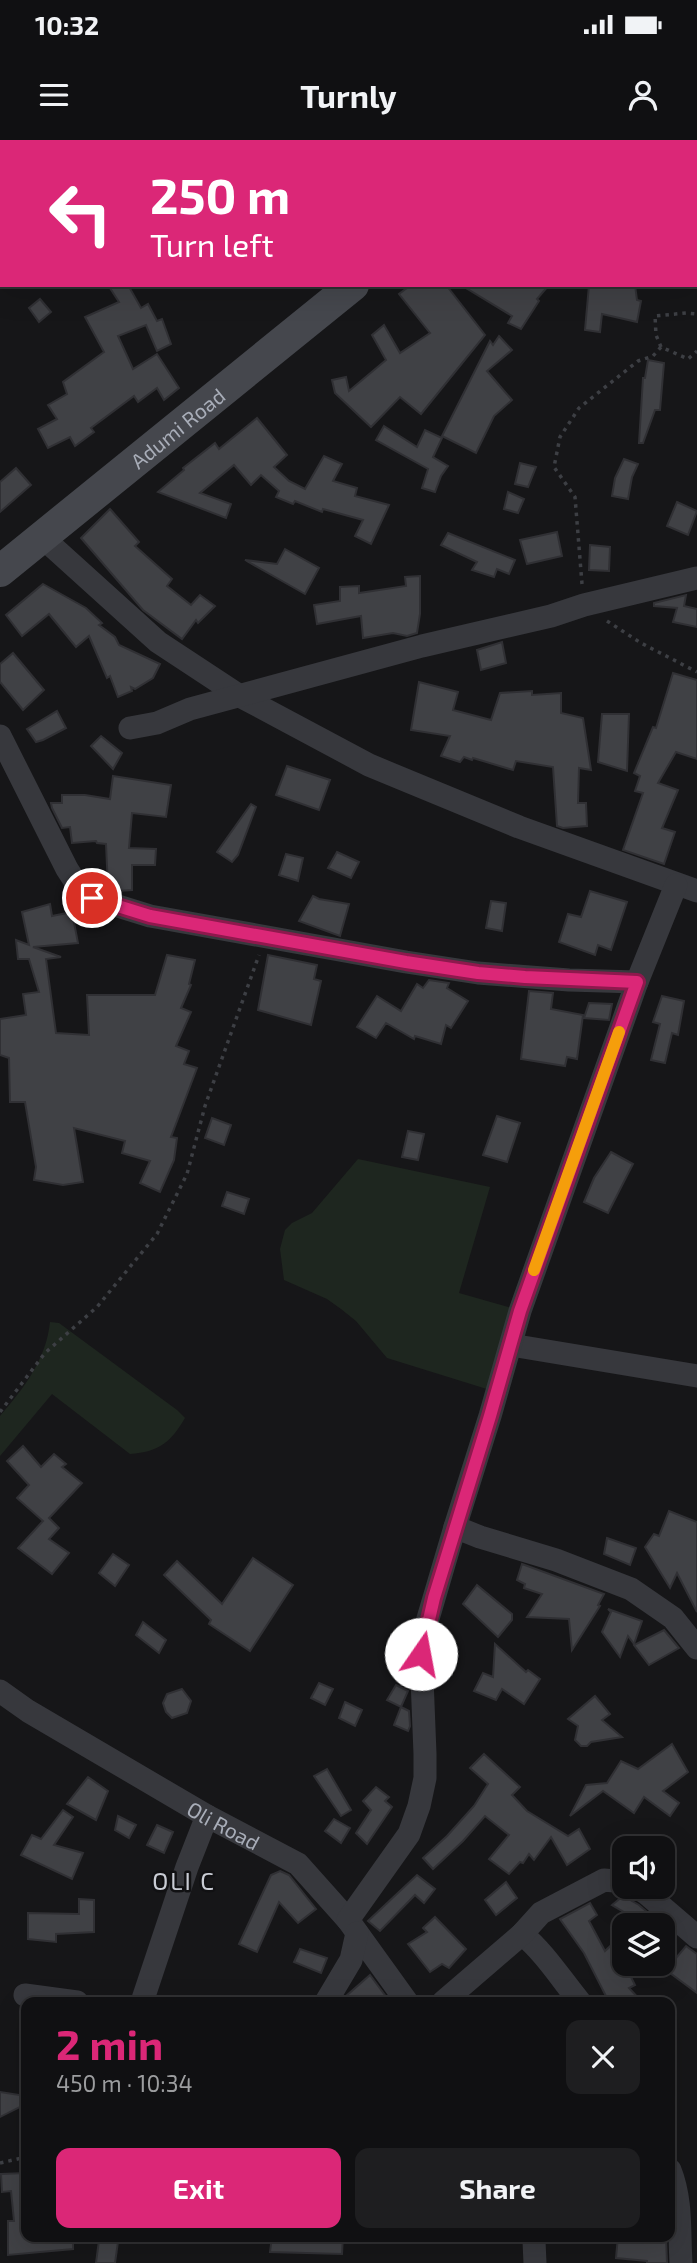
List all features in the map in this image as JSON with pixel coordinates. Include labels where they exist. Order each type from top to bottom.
[{"type":"main road","name":"Adumi Road","points":[[0,571],[351,287]]},
{"type":"street","points":[[43,538],[158,642],[240,695],[369,765],[519,827],[686,888],[637,982],[520,1311],[427,1622],[421,1654],[425,1778],[419,1806],[409,1834],[353,1927],[351,1960],[329,1997]]},
{"type":"street","points":[[130,728],[157,723],[190,709],[422,646],[697,578]]},
{"type":"street","points":[[0,736],[66,869],[78,886],[92,898],[150,916],[406,962],[478,973],[637,982]]},
{"type":"street","points":[[510,1345],[697,1376]]},
{"type":"street","points":[[455,1527],[556,1560],[631,1589],[673,1618],[697,1648]]},
{"type":"street","name":"Oli Road","points":[[0,1691],[27,1711],[207,1816],[298,1864],[353,1927],[403,1997]]},
{"type":"street","points":[[144,1997],[207,1816]]},
{"type":"street","points":[[449,1997],[523,1934],[541,1913],[604,1880],[612,1881]]},
{"type":"street","points":[[653,1899],[697,1937]]},
{"type":"street","points":[[523,1934],[544,1955],[575,1997]]},
{"type":"street","points":[[25,1995],[40,1997]]},
{"type":"street","points":[[675,2189],[679,2204],[681,2263]]},
{"type":"street","points":[[534,2242],[535,2263]]},
{"type":"path","points":[[697,314],[654,316],[656,335],[661,347],[688,359],[697,351]]},
{"type":"path","points":[[661,347],[653,356],[638,361],[579,408],[560,437],[554,467],[575,497],[584,605],[641,643],[697,672]]},
{"type":"path","points":[[0,1412],[45,1353],[97,1307],[157,1234],[187,1174],[205,1106],[265,936]]},
{"type":"path","points":[[0,2163],[21,2158]]},
{"type":"shaded area","points":[[358,1159],[490,1187],[459,1293],[512,1308],[490,1390],[387,1358],[356,1321],[341,1309],[327,1299],[284,1280],[280,1249],[285,1230],[292,1223],[312,1213]]},
{"type":"shaded area","points":[[50,1322],[59,1323],[177,1410],[185,1418],[175,1433],[156,1448],[130,1454],[52,1394],[0,1456],[0,1416],[39,1361]]},
{"type":"building","points":[[109,287],[129,287],[141,308],[148,304],[157,321],[162,319],[171,344],[157,351],[146,325],[118,336],[133,369],[157,354],[179,388],[164,400],[157,388],[138,402],[134,396],[91,428],[94,432],[75,446],[70,437],[48,448],[38,429],[57,419],[48,405],[67,394],[63,382],[104,352],[85,317],[119,302]]},
{"type":"building","points":[[408,287],[448,287],[485,335],[421,414],[400,397],[371,427],[335,393],[332,380],[346,377],[349,391],[386,360],[372,335],[384,325],[400,353],[430,333],[399,294]]},
{"type":"building","points":[[464,287],[547,287],[537,299],[539,301],[521,329],[508,323],[512,316]]},
{"type":"building","points":[[589,287],[635,287],[637,300],[641,301],[637,322],[602,314],[600,332],[585,330]]},
{"type":"building","points":[[40,299],[51,312],[39,322],[29,308]]},
{"type":"building","points":[[499,336],[512,350],[487,371],[512,400],[494,416],[476,453],[442,436],[490,341],[493,345]]},
{"type":"building","points":[[648,360],[664,363],[660,410],[655,410],[643,443],[639,443],[643,378]]},
{"type":"building","points":[[257,418],[287,455],[274,467],[289,481],[305,489],[324,456],[342,464],[333,481],[357,488],[355,496],[389,505],[371,544],[355,536],[363,520],[323,509],[322,512],[276,497],[279,491],[261,475],[251,485],[234,465],[200,493],[231,504],[226,518],[158,492],[215,443],[219,449]]},
{"type":"building","points":[[384,426],[417,447],[425,430],[442,438],[433,457],[448,466],[435,492],[422,488],[428,469],[376,440]]},
{"type":"building","points":[[624,459],[638,464],[632,477],[628,499],[612,496],[615,478]]},
{"type":"building","points":[[520,463],[536,467],[528,487],[515,484]]},
{"type":"building","points":[[16,468],[31,485],[0,512],[0,482]]},
{"type":"building","points":[[508,492],[524,499],[518,513],[504,509]]},
{"type":"building","points":[[677,502],[697,511],[688,535],[667,526]]},
{"type":"building","points":[[110,509],[139,542],[135,546],[172,579],[167,586],[191,605],[200,595],[215,606],[198,623],[196,620],[182,639],[143,610],[81,538]]},
{"type":"building","points":[[557,532],[562,556],[527,564],[520,540]]},
{"type":"building","points":[[448,533],[515,560],[509,574],[497,569],[494,577],[472,570],[477,562],[441,545]]},
{"type":"building","points":[[590,545],[610,547],[609,571],[589,570]]},
{"type":"building","points":[[285,549],[319,568],[305,594],[245,560],[277,564]]},
{"type":"building","points":[[420,576],[417,633],[407,636],[393,633],[363,638],[361,616],[317,624],[314,605],[340,601],[340,587],[359,586],[359,593],[406,586],[405,577]]},
{"type":"building","points":[[43,584],[86,608],[102,623],[99,625],[115,637],[119,645],[160,664],[153,678],[135,689],[131,687],[132,691],[118,697],[89,636],[76,647],[49,614],[22,636],[6,615]]},
{"type":"building","points":[[686,595],[684,606],[697,609],[697,627],[673,622],[677,608],[654,606],[654,603]]},
{"type":"building","points":[[502,642],[506,663],[481,670],[477,650]]},
{"type":"building","points":[[13,653],[44,690],[23,710],[0,682],[0,664]]},
{"type":"building","points":[[673,673],[697,680],[697,759],[676,752],[658,783],[678,790],[662,828],[675,832],[664,864],[623,850],[643,793],[635,791],[640,776],[634,773],[653,727],[656,728]]},
{"type":"building","points":[[419,682],[458,692],[453,710],[491,720],[500,693],[561,693],[561,713],[583,718],[591,770],[579,768],[578,803],[586,803],[587,826],[557,826],[553,767],[516,761],[513,770],[473,758],[464,757],[460,762],[441,756],[450,736],[411,730]]},
{"type":"building","points":[[57,711],[66,728],[36,742],[27,729]]},
{"type":"building","points":[[602,714],[629,714],[627,771],[598,762]]},
{"type":"building","points":[[101,736],[122,753],[113,769],[91,746]]},
{"type":"building","points":[[287,766],[330,780],[319,810],[276,795]]},
{"type":"building","points":[[113,776],[171,785],[166,817],[132,813],[129,848],[156,849],[155,865],[132,865],[132,890],[118,891],[116,888],[108,888],[106,844],[96,841],[72,843],[70,827],[62,828],[51,803],[62,803],[62,795],[110,799]]},
{"type":"building","points":[[251,804],[256,807],[238,855],[232,862],[217,852]]},
{"type":"building","points":[[337,852],[359,862],[351,878],[328,868]]},
{"type":"building","points":[[286,854],[303,858],[298,881],[279,875]]},
{"type":"building","points":[[590,891],[627,902],[611,950],[598,945],[595,955],[559,942],[568,914],[581,917]]},
{"type":"building","points":[[313,896],[349,904],[340,936],[299,921]]},
{"type":"building","points":[[491,901],[506,903],[502,931],[486,928]]},
{"type":"building","points":[[50,904],[52,916],[72,912],[78,943],[33,947],[61,957],[46,959],[56,1033],[89,1035],[87,995],[155,995],[167,955],[195,960],[189,984],[191,985],[181,1008],[191,1012],[176,1046],[189,1051],[184,1064],[197,1068],[171,1137],[177,1138],[174,1160],[160,1192],[140,1183],[150,1161],[122,1153],[125,1141],[74,1128],[83,1182],[63,1185],[34,1180],[36,1167],[25,1102],[10,1102],[9,1058],[0,1055],[0,1019],[26,1015],[23,994],[39,992],[29,959],[18,959],[16,940],[29,945],[22,912]]},
{"type":"building","points":[[268,955],[317,965],[314,979],[321,981],[311,1025],[258,1010]]},
{"type":"building","points":[[429,980],[449,983],[447,988],[468,1001],[451,1028],[446,1025],[441,1044],[415,1036],[414,1039],[386,1023],[376,1038],[357,1027],[377,996],[401,1011],[417,984],[423,988]]},
{"type":"building","points":[[529,991],[553,993],[551,1009],[583,1015],[577,1059],[567,1057],[565,1066],[521,1059]]},
{"type":"building","points":[[662,996],[684,1001],[678,1035],[672,1033],[665,1063],[651,1060],[660,1024],[653,1022]]},
{"type":"building","points":[[589,1003],[612,1004],[609,1020],[584,1018]]},
{"type":"building","points":[[497,1116],[520,1123],[507,1162],[483,1155]]},
{"type":"building","points":[[212,1118],[231,1125],[224,1145],[205,1138]]},
{"type":"building","points":[[408,1131],[424,1134],[418,1160],[402,1157]]},
{"type":"building","points":[[611,1152],[633,1164],[608,1213],[584,1202],[594,1178]]},
{"type":"building","points":[[227,1192],[249,1199],[244,1214],[222,1206]]},
{"type":"building","points":[[23,1446],[41,1467],[54,1454],[66,1464],[62,1467],[82,1483],[49,1518],[59,1528],[49,1539],[69,1553],[52,1574],[18,1548],[43,1521],[17,1498],[29,1485],[7,1461]]},
{"type":"building","points":[[669,1511],[697,1522],[697,1612],[677,1573],[670,1588],[645,1547],[654,1534],[659,1536]]},
{"type":"building","points":[[607,1538],[636,1548],[630,1565],[604,1554]]},
{"type":"building","points":[[113,1554],[129,1565],[115,1586],[99,1573]]},
{"type":"building","points":[[253,1558],[293,1585],[250,1651],[209,1624],[211,1620],[164,1575],[177,1561],[222,1604]]},
{"type":"building","points":[[522,1564],[604,1594],[598,1605],[600,1606],[572,1650],[569,1619],[527,1617],[542,1594],[524,1588],[525,1584],[517,1580]]},
{"type":"building","points":[[477,1585],[512,1614],[512,1620],[498,1637],[463,1604]]},
{"type":"building","points":[[608,1609],[642,1621],[634,1644],[628,1636],[620,1657],[602,1632],[611,1612]]},
{"type":"building","points":[[143,1622],[166,1640],[159,1653],[136,1635]]},
{"type":"building","points":[[664,1630],[679,1648],[649,1665],[634,1645]]},
{"type":"building","points":[[495,1644],[526,1672],[528,1670],[540,1679],[524,1704],[502,1689],[496,1700],[474,1691],[483,1673],[493,1677]]},
{"type":"building","points":[[319,1683],[333,1689],[325,1705],[311,1698]]},
{"type":"building","points":[[396,1685],[408,1691],[401,1707],[387,1700]]},
{"type":"building","points":[[182,1689],[191,1701],[187,1713],[172,1718],[163,1703],[167,1694]]},
{"type":"building","points":[[595,1696],[610,1714],[602,1720],[622,1737],[581,1746],[575,1740],[578,1726],[568,1719]]},
{"type":"building","points":[[345,1702],[362,1710],[355,1726],[339,1718]]},
{"type":"building","points":[[401,1707],[409,1711],[408,1731],[394,1725]]},
{"type":"building","points":[[672,1744],[688,1772],[663,1791],[679,1803],[670,1816],[644,1797],[634,1813],[603,1791],[570,1816],[586,1785],[607,1783],[621,1761],[638,1769]]},
{"type":"building","points":[[484,1754],[520,1787],[512,1795],[527,1811],[568,1836],[579,1829],[590,1849],[567,1865],[551,1837],[534,1860],[529,1854],[523,1863],[520,1862],[509,1874],[489,1859],[509,1835],[485,1816],[433,1869],[423,1858],[474,1806],[488,1784],[470,1768]]},
{"type":"building","points":[[327,1769],[351,1810],[341,1816],[314,1776]]},
{"type":"building","points":[[88,1777],[108,1791],[96,1820],[67,1804]]},
{"type":"building","points":[[376,1787],[389,1797],[385,1801],[392,1807],[367,1844],[356,1833],[371,1810],[363,1801]]},
{"type":"building","points":[[63,1810],[73,1817],[54,1845],[83,1853],[72,1879],[21,1855],[32,1835],[41,1839]]},
{"type":"building","points":[[118,1816],[136,1825],[129,1838],[115,1830]]},
{"type":"building","points":[[334,1819],[350,1828],[341,1843],[325,1831]]},
{"type":"building","points":[[157,1825],[173,1832],[164,1853],[147,1845]]},
{"type":"building","points":[[280,1871],[289,1875],[316,1909],[298,1923],[279,1902],[257,1952],[239,1944],[271,1875]]},
{"type":"building","points":[[417,1875],[435,1889],[424,1903],[415,1895],[380,1931],[368,1921]]},
{"type":"building","points":[[506,1882],[517,1898],[496,1915],[485,1900]]},
{"type":"building","points":[[79,1899],[94,1900],[94,1932],[56,1934],[56,1942],[28,1939],[28,1913],[79,1914]]},
{"type":"building","points":[[619,1899],[628,1899],[648,1913],[626,1913],[612,1905]]},
{"type":"building","points":[[590,1903],[597,1915],[589,1921],[605,1951],[612,1944],[612,1976],[630,1976],[635,1985],[629,1988],[637,1997],[606,1997],[584,1953],[560,1919]]},
{"type":"building","points":[[435,1917],[466,1949],[449,1968],[442,1964],[430,1972],[408,1944],[427,1932],[423,1928]]},
{"type":"building","points":[[686,1946],[697,1954],[697,1993],[674,1976],[675,1959]]},
{"type":"building","points":[[300,1949],[327,1958],[321,1973],[294,1962]]},
{"type":"building","points":[[370,1975],[386,1997],[345,1997]]},
{"type":"building","points":[[0,2092],[21,2095],[21,2106],[0,2117]]},
{"type":"building","points":[[21,2173],[21,2242],[73,2242],[73,2249],[8,2255],[8,2221],[14,2221],[11,2191],[2,2192],[1,2174]]},
{"type":"building","points":[[99,2242],[118,2242],[115,2263],[96,2263]]},
{"type":"building","points":[[271,2242],[343,2242],[342,2254],[270,2252]]},
{"type":"building","points":[[617,2242],[666,2242],[667,2263],[616,2258]]},
{"type":"slow traffic","points":[[534,1270],[619,1032]]},
{"type":"district","name":"OLI C","points":[[184,1880]]},
{"type":"route","points":[[92,898],[150,916],[406,962],[478,973],[637,982],[520,1311],[427,1622],[421,1654]]}]
